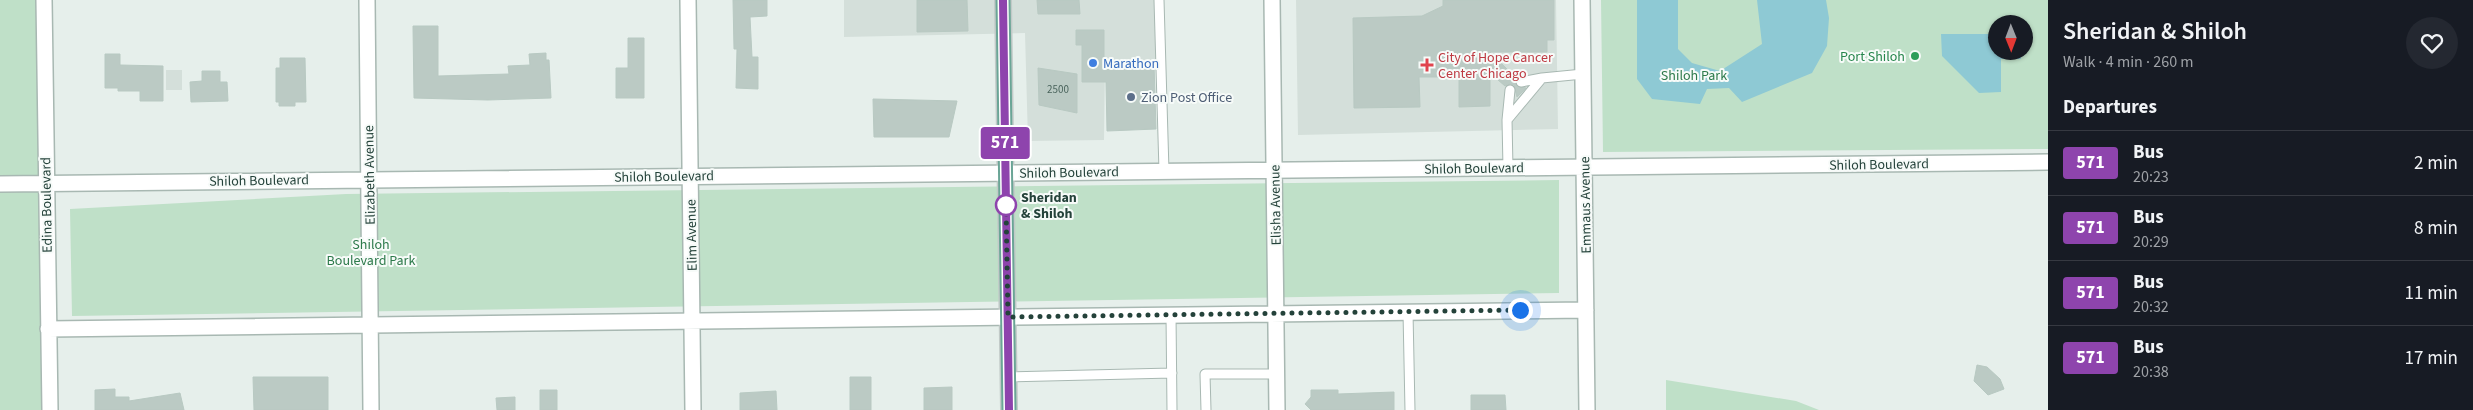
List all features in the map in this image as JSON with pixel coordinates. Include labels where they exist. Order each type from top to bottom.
[{"type":"main road","points":[[1003,0],[1009,410]]},
{"type":"street","name":"Edina Boulevard","points":[[44,0],[50,410]]},
{"type":"street","name":"Elizabeth Avenue","points":[[367,0],[371,410]]},
{"type":"street","name":"Elim Avenue","points":[[688,0],[693,410]]},
{"type":"street","name":"Elisha Avenue","points":[[1272,0],[1277,410]]},
{"type":"street","name":"Emmaus Avenue","points":[[1582,0],[1587,410]]},
{"type":"street","name":"Shiloh Boulevard","points":[[0,184],[2048,162]]},
{"type":"street","points":[[48,329],[1586,310]]},
{"type":"lane","points":[[1159,0],[1164,171]]},
{"type":"lane","points":[[1521,82],[1583,74]]},
{"type":"lane","points":[[1507,120],[1542,78]]},
{"type":"lane","points":[[1508,168],[1507,120],[1510,90]]},
{"type":"lane","points":[[1408,312],[1410,410]]},
{"type":"lane","points":[[1172,315],[1172,410]]},
{"type":"lane","points":[[1008,377],[1172,373]]},
{"type":"lane","points":[[1206,410],[1205,374],[1277,374]]},
{"type":"shaded area","points":[[844,0],[1155,0],[1156,60],[1105,62],[1104,140],[1028,141],[1025,33],[844,37]]},
{"type":"shaded area","name":"City of Hope Cancer Center Chicago","points":[[1296,0],[1556,0],[1558,129],[1298,135]]},
{"type":"shaded area","points":[[166,70],[182,70],[182,90],[166,90]]},
{"type":"green space","points":[[0,0],[44,0],[50,410],[0,410]]},
{"type":"green space","name":"Shiloh Park","points":[[1601,0],[2048,0],[2048,149],[1603,152]]},
{"type":"green space","name":"Shiloh Boulevard Park","points":[[1559,180],[1559,293],[72,316],[70,209],[346,194]]},
{"type":"green space","points":[[1666,380],[1796,401],[1819,410],[1666,410]]},
{"type":"water","points":[[1637,0],[1678,0],[1678,49],[1692,63],[1720,71],[1762,44],[1757,0],[1826,0],[1829,18],[1827,46],[1812,73],[1742,102],[1729,88],[1707,89],[1700,104],[1652,99],[1637,79]]},
{"type":"water","points":[[1941,34],[1988,34],[1988,60],[2001,60],[2001,92],[1979,93],[1942,56]]},
{"type":"building","points":[[733,0],[767,0],[767,16],[750,17],[752,57],[758,57],[758,89],[736,88],[737,49],[734,49]]},
{"type":"building","points":[[917,0],[967,0],[968,31],[917,32]]},
{"type":"building","points":[[1037,0],[1079,0],[1080,14],[1038,14]]},
{"type":"building","points":[[1443,0],[1554,0],[1554,40],[1547,40],[1547,52],[1490,52],[1516,78],[1517,86],[1526,88],[1517,97],[1514,85],[1505,86],[1490,73],[1490,106],[1459,107],[1459,77],[1419,77],[1420,107],[1354,108],[1353,18],[1422,16],[1443,6]]},
{"type":"building","points":[[413,26],[438,26],[438,76],[509,74],[508,66],[530,65],[529,54],[546,53],[546,60],[549,60],[551,98],[488,100],[414,98]]},
{"type":"building","name":"Zion Post Office","points":[[1076,30],[1104,30],[1104,64],[1154,63],[1156,129],[1107,131],[1106,82],[1082,82],[1082,45],[1076,45]]},
{"type":"building","points":[[628,38],[644,38],[644,98],[616,98],[616,68],[628,68]]},
{"type":"building","points":[[105,54],[120,54],[120,65],[163,66],[163,101],[140,101],[140,91],[118,91],[118,88],[105,88]]},
{"type":"building","points":[[280,58],[305,58],[306,102],[295,102],[295,106],[279,106],[279,102],[276,102],[276,68],[280,68]]},
{"type":"building","name":"Marathon","points":[[1038,68],[1077,74],[1077,113],[1039,105]]},
{"type":"building","points":[[202,71],[220,71],[220,82],[227,82],[228,101],[191,102],[190,82],[202,81]]},
{"type":"building","points":[[873,99],[957,101],[949,137],[874,137]]},
{"type":"building","points":[[1977,365],[1987,367],[2000,379],[2004,389],[1988,395],[1974,381]]},
{"type":"building","points":[[253,377],[328,377],[328,410],[254,410]]},
{"type":"building","points":[[850,377],[871,377],[871,410],[850,410]]},
{"type":"building","points":[[952,387],[952,410],[924,410],[924,388]]},
{"type":"building","points":[[115,389],[115,397],[129,397],[129,401],[180,393],[184,410],[95,410],[95,390]]},
{"type":"building","points":[[540,390],[557,390],[557,410],[540,410]]},
{"type":"building","points":[[1311,390],[1338,390],[1338,394],[1394,392],[1394,410],[1311,410],[1305,404],[1311,397]]},
{"type":"building","points":[[776,391],[777,410],[740,410],[740,393]]},
{"type":"building","points":[[1471,395],[1505,395],[1506,410],[1471,410]]},
{"type":"building","points":[[515,397],[515,410],[497,410],[496,398]]},
{"type":"bus line","name":"571","points":[[1003,0],[1009,410]]},
{"type":"place","name":"Port Shiloh","points":[[1915,56]]},
{"type":"place","name":"Marathon","points":[[1093,63]]},
{"type":"place","name":"City of Hope Cancer Center Chicago","points":[[1427,65]]},
{"type":"place","name":"Zion Post Office","points":[[1131,97]]},
{"type":"place","name":"Sheridan & Shiloh","points":[[1006,205]]},
{"type":"route","points":[[1006,205],[1008,317],[1520,310]]}]
